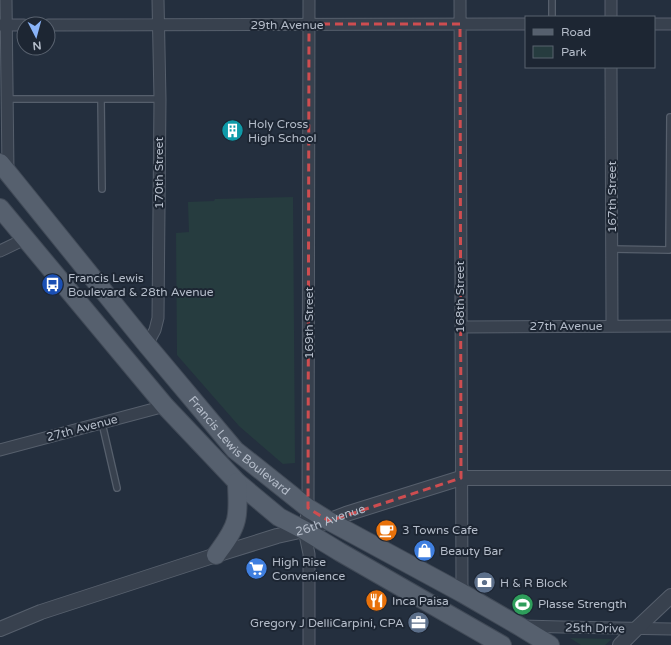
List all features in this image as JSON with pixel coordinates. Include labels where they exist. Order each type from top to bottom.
[{"type":"main road","name":"Francis Lewis Boulevard","points":[[4,168],[235,450],[308,508],[328,521],[462,594],[550,645]]},
{"type":"main road","points":[[0,208],[165,406],[237,482],[279,517],[502,645]]},
{"type":"main road","points":[[216,555],[230,536],[236,520],[238,505],[237,482]]},
{"type":"street","points":[[4,168],[7,99],[3,25],[6,0]]},
{"type":"street","name":"170th Street","points":[[147,344],[155,330],[158,318],[160,99],[158,0]]},
{"type":"street","name":"169th Street","points":[[309,0],[308,508],[304,530],[309,558],[309,645]]},
{"type":"street","name":"168th Street","points":[[460,0],[462,594]]},
{"type":"street","points":[[611,0],[611,16]]},
{"type":"street","name":"29th Avenue","points":[[56,25],[525,24]]},
{"type":"street","points":[[655,24],[671,24]]},
{"type":"street","points":[[3,25],[16,25]]},
{"type":"street","name":"167th Street","points":[[612,68],[612,326]]},
{"type":"street","points":[[0,251],[25,239]]},
{"type":"street","name":"27th Avenue","points":[[460,326],[671,326]]},
{"type":"street","name":"27th Avenue","points":[[0,450],[165,406]]},
{"type":"street","name":"26th Avenue","points":[[0,629],[42,612],[216,555],[277,536],[304,530],[461,478],[671,478]]},
{"type":"street","points":[[620,645],[671,596]]},
{"type":"street","name":"25th Drive","points":[[519,626],[671,629]]},
{"type":"lane","points":[[552,0],[552,16]]},
{"type":"lane","points":[[7,99],[160,99]]},
{"type":"lane","points":[[101,99],[102,189]]},
{"type":"lane","points":[[612,249],[670,250],[670,117]]},
{"type":"lane","points":[[102,423],[117,488]]},
{"type":"highlighted area","points":[[309,24],[460,24],[461,478],[329,521],[308,508]]},
{"type":"green space","points":[[293,197],[295,463],[283,464],[239,426],[177,355],[176,233],[189,232],[188,202],[214,201],[215,199]]},
{"type":"green space","points":[[570,638],[612,639],[605,645],[581,645]]},
{"type":"place","name":"Holy Cross High School","points":[[233,131]]},
{"type":"place","name":"Francis Lewis Boulevard & 28th Avenue","points":[[52,285]]},
{"type":"place","name":"3 Towns Cafe","points":[[387,530]]},
{"type":"place","name":"Beauty Bar","points":[[424,551]]},
{"type":"place","name":"High Rise Convenience","points":[[257,569]]},
{"type":"place","name":"H & R Block","points":[[484,583]]},
{"type":"place","name":"Inca Paisa","points":[[376,601]]},
{"type":"place","name":"Plasse Strength","points":[[522,604]]},
{"type":"place","name":"Gregory J DelliCarpini, CPA","points":[[419,623]]}]
